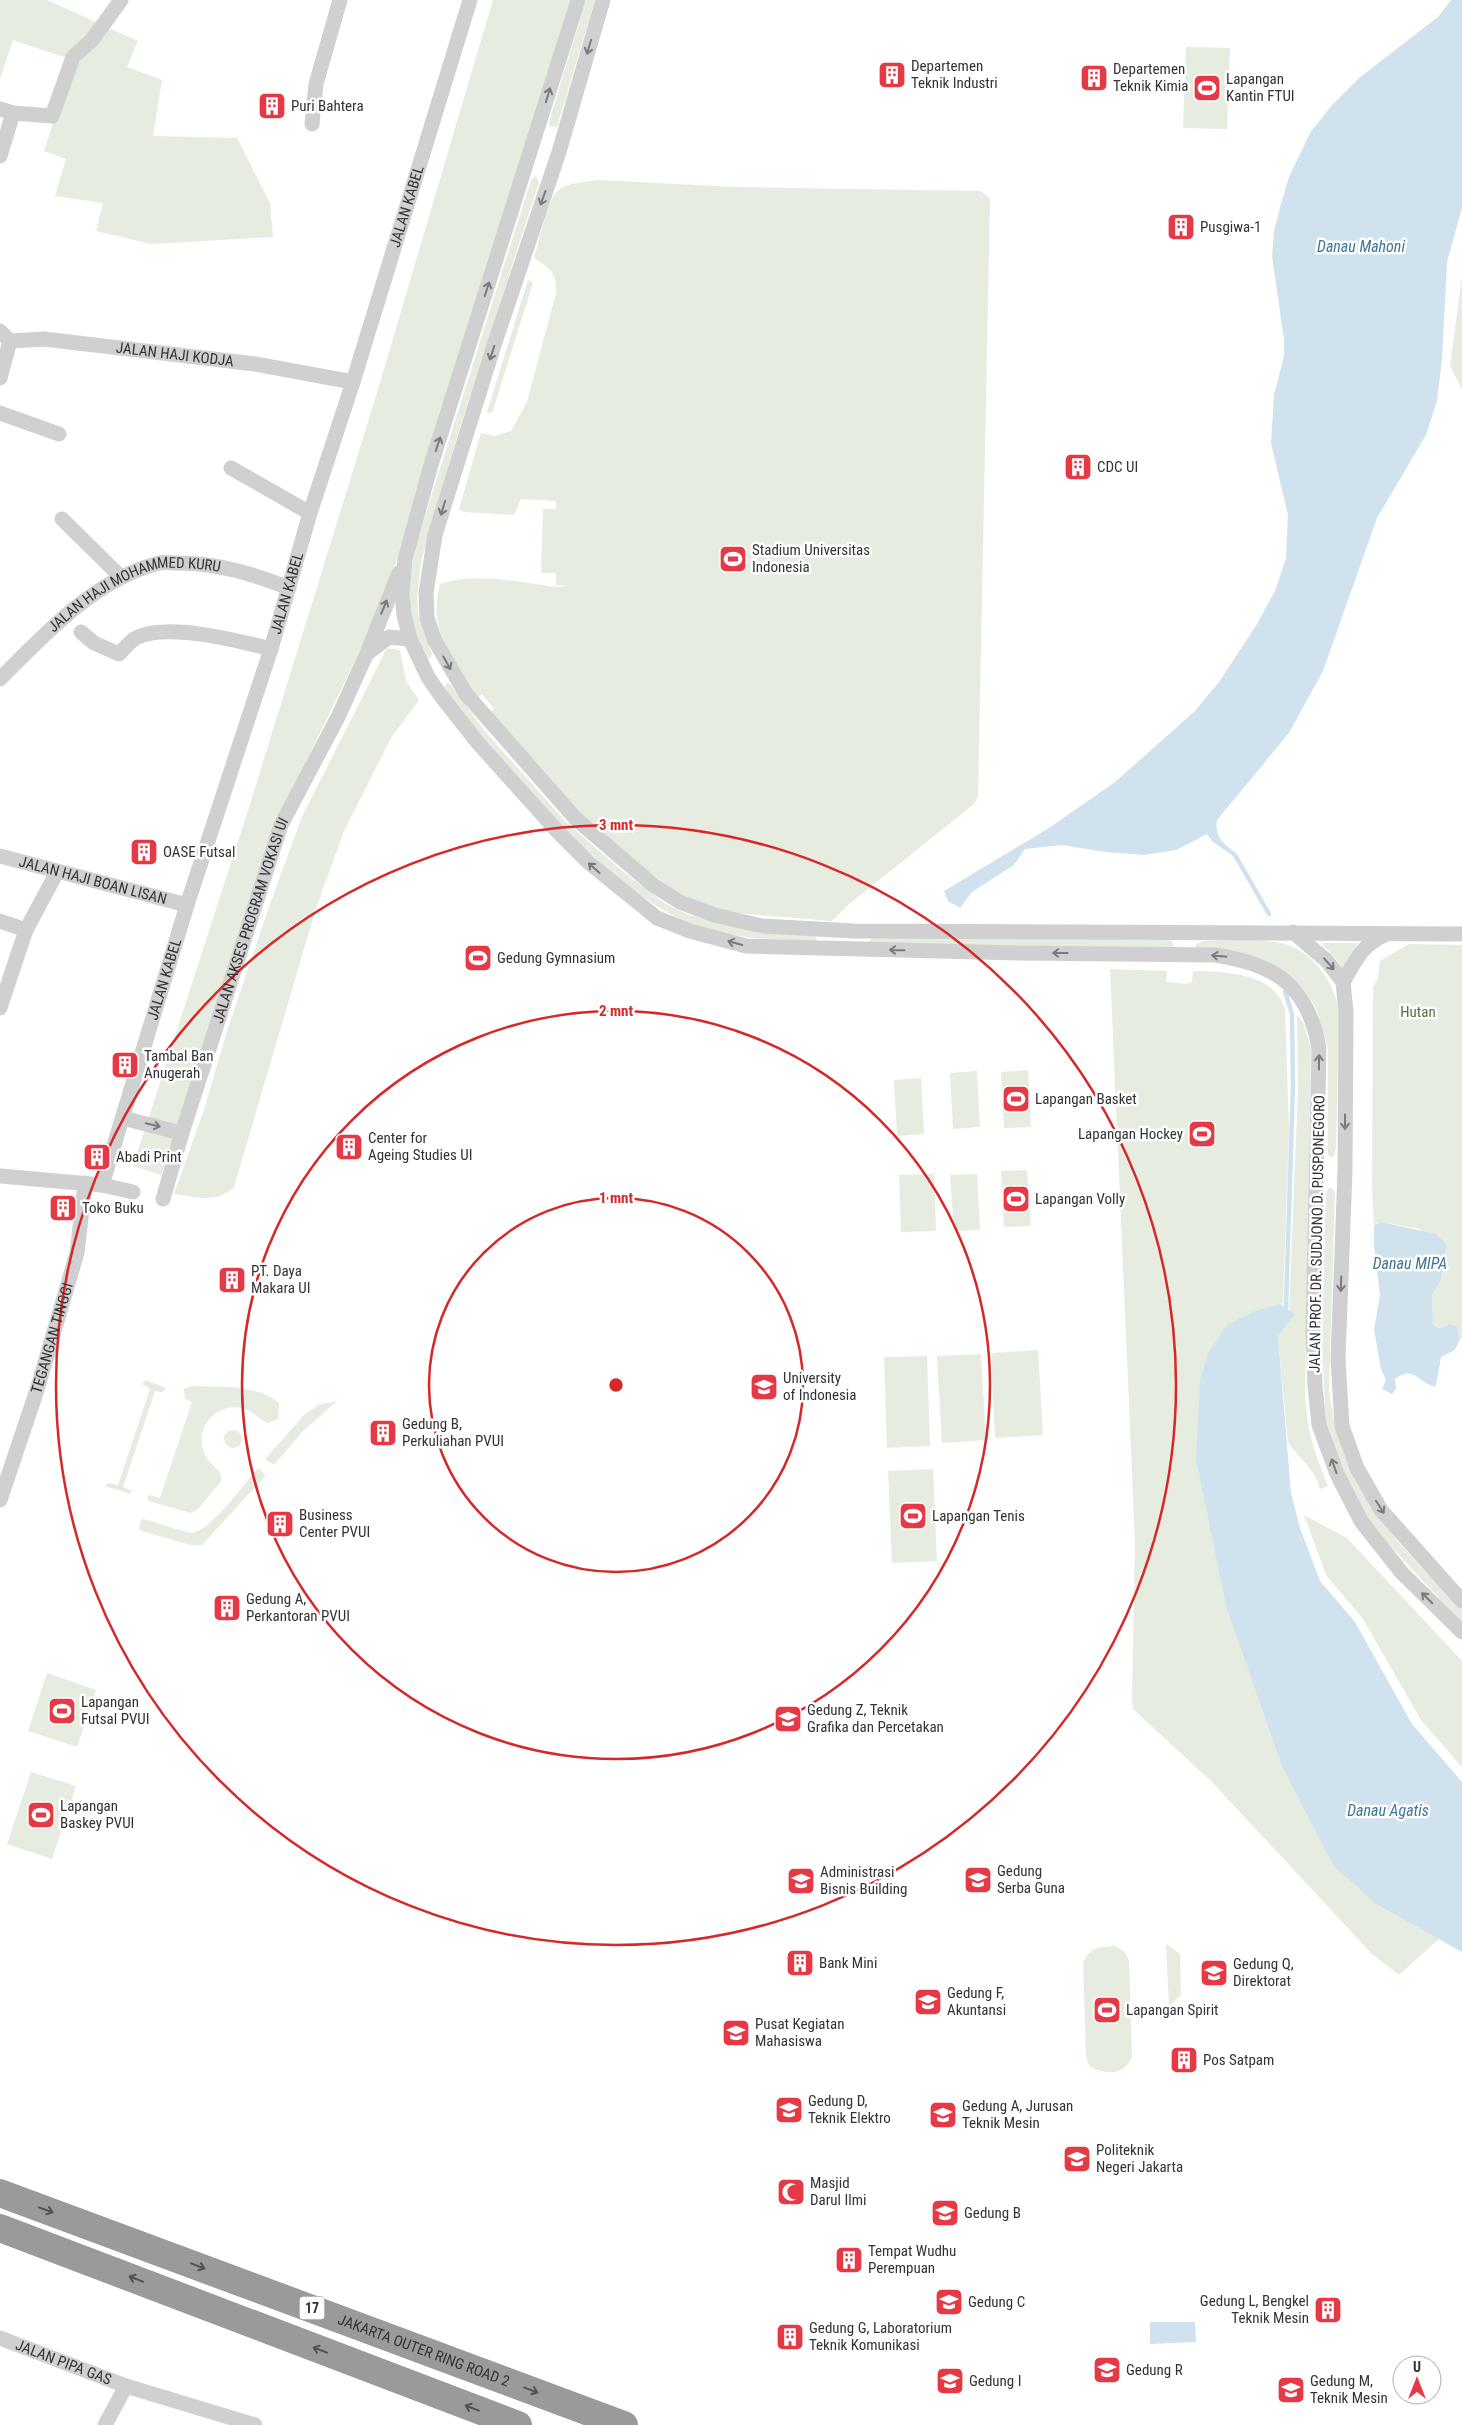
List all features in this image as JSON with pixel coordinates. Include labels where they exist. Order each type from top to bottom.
[{"type":"highway","name":"JAKARTA OUTER RING ROAD 2","points":[[0,2193],[624,2425]]},
{"type":"highway","name":"17","points":[[0,2228],[518,2425]]},
{"type":"street","points":[[0,156],[7,111],[52,116],[73,57],[92,40],[120,0]]},
{"type":"street","points":[[312,124],[316,84],[340,0]]},
{"type":"street","name":"JALAN KABEL","points":[[102,1185],[187,905],[271,649],[310,513],[354,382],[470,0]]},
{"type":"street","points":[[405,559],[431,465],[578,0]]},
{"type":"street","points":[[603,0],[559,152],[460,452],[435,535],[426,593],[427,618],[432,634],[460,685],[576,819],[634,870],[680,902],[714,915],[762,926],[853,931],[1462,934]]},
{"type":"street","points":[[534,142],[559,152]]},
{"type":"street","points":[[0,378],[5,336]]},
{"type":"street","name":"JALAN HAJI KODJA","points":[[5,336],[254,364],[354,382]]},
{"type":"street","points":[[0,413],[59,434]]},
{"type":"street","points":[[231,468],[310,513]]},
{"type":"street","points":[[62,519],[121,577]]},
{"type":"street","name":"JALAN PROF. DR. SUDJONO D. PUSPONEGORO","points":[[405,559],[402,593],[404,615],[410,639],[428,677],[441,696],[478,743],[558,832],[588,862],[657,918],[690,931],[746,946],[1215,955],[1240,958],[1259,965],[1290,986],[1308,1009],[1315,1025],[1319,1048],[1318,1170],[1313,1332],[1319,1425],[1337,1474],[1361,1521],[1402,1573],[1462,1632]]},
{"type":"street","name":"JALAN AKSES PROGRAM VOKASI UI","points":[[163,1199],[182,1133],[281,825],[338,717],[368,653],[405,559]]},
{"type":"street","name":"JALAN HAJI MOHAMMED KURU","points":[[0,679],[63,616],[121,577],[160,563],[196,563],[237,569],[289,588]]},
{"type":"street","points":[[81,632],[94,643],[119,654],[136,638],[160,632],[222,637],[271,649]]},
{"type":"street","name":"JALAN AKSES PROGRAM VOKASI UI","points":[[368,653],[389,637],[410,639]]},
{"type":"street","name":"JALAN HAJI BOAN LISAN","points":[[0,856],[187,905]]},
{"type":"street","points":[[0,1008],[26,930],[57,872]]},
{"type":"street","points":[[0,921],[26,930]]},
{"type":"street","points":[[1292,932],[1327,961],[1343,982],[1362,951],[1372,940],[1388,933]]},
{"type":"street","name":"JALAN PROF. DR. SUDJONO D. PUSPONEGORO","points":[[1343,982],[1346,1012],[1345,1170],[1338,1359],[1342,1426],[1357,1468],[1381,1510],[1462,1601]]},
{"type":"street","points":[[123,1118],[174,1131]]},
{"type":"street","points":[[1318,1170],[1345,1170]]},
{"type":"street","points":[[0,1176],[102,1185],[133,1192]]},
{"type":"street","name":"TEGANGAN TINGGI","points":[[1,1492],[37,1390],[77,1253],[85,1183]]},
{"type":"street","name":"JALAN PIPA GAS","points":[[0,2338],[126,2386],[255,2425]]},
{"type":"street","points":[[105,2425],[126,2386]]},
{"type":"green space","points":[[0,0],[47,0],[138,41],[127,67],[162,80],[153,136],[237,138],[270,203],[273,237],[151,244],[96,231],[103,203],[55,196],[66,159],[44,151],[73,60],[13,40],[0,79]]},
{"type":"green space","points":[[493,0],[570,0],[384,601],[279,817],[186,1107],[161,1175],[133,1166],[251,801],[376,396]]},
{"type":"green space","points":[[586,0],[595,0],[557,127],[549,126],[549,122]]},
{"type":"green space","name":"Lapangan Kantin FTUI","points":[[1186,47],[1230,48],[1227,129],[1183,128]]},
{"type":"green space","points":[[536,176],[539,182],[457,437],[421,562],[417,598],[418,614],[432,654],[430,658],[426,659],[414,632],[411,618],[410,591],[415,548],[531,180]]},
{"type":"green space","points":[[598,180],[735,187],[981,191],[990,199],[978,797],[974,804],[848,905],[832,921],[724,912],[697,903],[672,889],[622,852],[570,806],[488,715],[494,709],[482,694],[475,699],[450,659],[439,630],[437,600],[440,584],[454,580],[483,578],[556,587],[569,586],[556,585],[556,573],[541,573],[543,509],[556,509],[556,501],[521,499],[514,515],[464,512],[459,509],[481,433],[494,436],[511,431],[527,402],[556,293],[554,276],[534,258],[547,210],[555,194],[560,189],[569,185]]},
{"type":"green space","points":[[1462,276],[1462,389],[1450,366]]},
{"type":"green space","points":[[528,280],[533,283],[492,413],[487,412]]},
{"type":"green space","points":[[387,648],[400,650],[406,681],[419,700],[391,738],[344,831],[316,908],[234,1187],[220,1196],[206,1198],[174,1194],[204,1110],[227,1031],[301,819]]},
{"type":"green space","points":[[447,683],[450,684],[484,730],[566,822],[621,870],[666,904],[689,915],[759,933],[812,935],[816,937],[817,941],[751,938],[719,932],[687,922],[651,902],[626,884],[594,856],[548,811],[443,689]]},
{"type":"green space","points":[[873,938],[1169,940],[1172,941],[1174,946],[1172,948],[870,944],[870,940]]},
{"type":"green space","points":[[1203,941],[1258,941],[1288,945],[1307,955],[1322,971],[1328,981],[1337,1001],[1339,1012],[1336,1148],[1333,1158],[1328,1155],[1328,1048],[1316,1008],[1305,991],[1291,977],[1195,947],[1196,944]]},
{"type":"green space","points":[[1321,943],[1358,943],[1342,969],[1336,959]]},
{"type":"green space","name":"Hutan","points":[[1409,944],[1462,945],[1462,1339],[1460,1339],[1457,1326],[1450,1324],[1441,1328],[1433,1325],[1432,1295],[1441,1280],[1447,1245],[1419,1229],[1381,1222],[1374,1226],[1372,1187],[1373,987],[1378,978],[1380,961]]},
{"type":"green space","points":[[1110,969],[1167,971],[1166,982],[1188,984],[1192,982],[1193,971],[1219,972],[1247,977],[1260,981],[1271,988],[1279,997],[1285,1010],[1289,1129],[1283,1303],[1255,1311],[1196,1460],[1226,1607],[1281,1764],[1376,1904],[1439,1939],[1399,1975],[1372,1954],[1212,1782],[1133,1709],[1135,1542]]},
{"type":"green space","points":[[1297,1015],[1303,1022],[1311,1048],[1305,1394],[1307,1419],[1312,1441],[1328,1486],[1320,1489],[1310,1468],[1288,1442],[1278,1336],[1294,1314],[1289,1311],[1298,1089]]},
{"type":"green space","name":"Lapangan Basket","points":[[1028,1070],[1031,1127],[1004,1128],[1001,1072]]},
{"type":"green space","points":[[977,1071],[980,1127],[953,1129],[950,1073]]},
{"type":"green space","points":[[921,1078],[924,1134],[897,1136],[894,1080]]},
{"type":"green space","name":"Lapangan Volly","points":[[1027,1170],[1031,1226],[1004,1227],[1001,1171]]},
{"type":"green space","points":[[934,1174],[936,1231],[901,1232],[899,1175]]},
{"type":"green space","points":[[977,1174],[980,1230],[954,1231],[950,1175]]},
{"type":"green space","points":[[1329,1188],[1332,1188],[1335,1192],[1329,1388],[1335,1424],[1345,1456],[1358,1485],[1374,1511],[1415,1560],[1462,1610],[1462,1623],[1373,1527],[1344,1476],[1326,1426],[1322,1345],[1326,1193]]},
{"type":"green space","points":[[1038,1350],[1043,1435],[995,1438],[991,1353]]},
{"type":"green space","points":[[981,1354],[986,1440],[942,1443],[937,1356]]},
{"type":"green space","points":[[927,1356],[930,1446],[887,1448],[884,1357]]},
{"type":"green space","points":[[146,1380],[166,1388],[163,1392],[155,1391],[123,1487],[132,1491],[130,1494],[105,1486],[109,1483],[118,1485],[150,1389],[142,1384]]},
{"type":"green space","points":[[191,1386],[237,1388],[260,1392],[279,1403],[278,1419],[268,1423],[248,1410],[235,1407],[225,1409],[210,1419],[202,1436],[202,1445],[205,1455],[218,1470],[222,1480],[198,1509],[191,1513],[149,1501],[147,1497],[150,1495],[160,1498],[192,1402],[185,1399],[184,1389]]},
{"type":"green space","points":[[337,1401],[303,1431],[274,1465],[265,1459],[304,1415],[318,1405]]},
{"type":"green space","points":[[233,1430],[239,1433],[242,1439],[239,1445],[233,1448],[227,1445],[224,1439],[227,1433]]},
{"type":"green space","points":[[258,1468],[266,1475],[202,1545],[190,1545],[139,1530],[141,1520],[143,1519],[190,1533],[198,1531],[217,1516]]},
{"type":"green space","name":"Lapangan Tenis","points":[[933,1469],[937,1561],[892,1563],[888,1471]]},
{"type":"green space","points":[[1304,1515],[1347,1538],[1462,1661],[1462,1767],[1421,1720],[1363,1619],[1326,1575]]},
{"type":"green space","name":"Lapangan Futsal PVUI","points":[[47,1673],[96,1690],[77,1747],[28,1731]]},
{"type":"green space","name":"Lapangan Baskey PVUI","points":[[31,1772],[76,1786],[52,1859],[7,1844]]},
{"type":"green space","points":[[1166,1944],[1180,1954],[1181,1995],[1169,2006]]},
{"type":"green space","name":"Lapangan Spirit","points":[[1115,1946],[1125,1952],[1129,1961],[1132,2057],[1124,2068],[1119,2071],[1108,2072],[1089,2066],[1086,2056],[1083,1963],[1092,1951]]},
{"type":"water","name":"Danau Mahoni","points":[[1451,0],[1462,0],[1462,208],[1447,262],[1442,359],[1437,401],[1426,435],[1377,518],[1323,671],[1289,733],[1217,820],[1217,831],[1221,839],[1236,853],[1233,856],[1212,841],[1207,834],[1176,850],[1144,855],[1105,852],[1062,845],[1025,849],[1014,865],[972,892],[960,908],[948,901],[944,891],[1049,828],[1115,782],[1195,711],[1219,682],[1257,624],[1275,591],[1286,558],[1288,515],[1271,443],[1274,395],[1284,356],[1284,340],[1272,256],[1274,231],[1289,177],[1310,133],[1332,105],[1359,78],[1438,17]]},
{"type":"water","name":"Danau MIPA","points":[[1381,1222],[1436,1234],[1447,1245],[1441,1280],[1432,1295],[1433,1325],[1440,1328],[1450,1324],[1457,1326],[1460,1339],[1455,1350],[1441,1357],[1435,1387],[1411,1374],[1407,1374],[1395,1379],[1396,1389],[1392,1394],[1382,1389],[1386,1380],[1381,1369],[1374,1330],[1380,1295],[1374,1246],[1374,1226]]},
{"type":"water","name":"Danau Agatis","points":[[1280,1304],[1295,1314],[1278,1336],[1291,1493],[1300,1528],[1320,1581],[1355,1622],[1412,1724],[1462,1782],[1462,1952],[1376,1904],[1333,1865],[1281,1764],[1226,1607],[1196,1460],[1200,1381],[1208,1353],[1227,1325],[1255,1311]]},
{"type":"water","points":[[1150,2322],[1195,2322],[1196,2342],[1150,2344]]},
{"type":"waterway","points":[[1235,855],[1269,914]]},
{"type":"waterway","points":[[1285,992],[1292,1014],[1293,1084],[1286,1308]]},
{"type":"place","name":"Departemen Teknik Industri","points":[[892,75]]},
{"type":"place","name":"Departemen Teknik Kimia","points":[[1094,78]]},
{"type":"place","name":"Lapangan Kantin FTUI","points":[[1207,88]]},
{"type":"place","name":"Puri Bahtera","points":[[272,106]]},
{"type":"place","name":"Pusgiwa-1","points":[[1181,227]]},
{"type":"place","name":"CDC UI","points":[[1078,467]]},
{"type":"place","name":"Stadium Universitas Indonesia","points":[[733,559]]},
{"type":"place","name":"OASE Futsal","points":[[144,852]]},
{"type":"place","name":"Gedung Gymnasium","points":[[478,958]]},
{"type":"place","name":"Tambal Ban Anugerah","points":[[125,1065]]},
{"type":"place","name":"Lapangan Basket","points":[[1016,1099]]},
{"type":"place","name":"Lapangan Hockey","points":[[1202,1134]]},
{"type":"place","name":"Center for Ageing Studies UI","points":[[349,1147]]},
{"type":"place","name":"Abadi Print","points":[[97,1157]]},
{"type":"place","name":"Lapangan Volly","points":[[1016,1199]]},
{"type":"place","name":"Toko Buku","points":[[63,1208]]},
{"type":"place","name":"PT. Daya Makara UI","points":[[232,1280]]},
{"type":"place","name":"University of Indonesia","points":[[764,1387]]},
{"type":"place","name":"Gedung B, Perkuliahan PVUI","points":[[383,1433]]},
{"type":"place","name":"Lapangan Tenis","points":[[913,1516]]},
{"type":"place","name":"Business Center PVUI","points":[[280,1524]]},
{"type":"place","name":"Gedung A, Perkantoran PVUI","points":[[227,1608]]},
{"type":"place","name":"Lapangan Futsal PVUI","points":[[62,1711]]},
{"type":"place","name":"Gedung Z, Teknik Grafika dan Percetakan","points":[[788,1719]]},
{"type":"place","name":"Lapangan Baskey PVUI","points":[[41,1815]]},
{"type":"place","name":"Gedung Serba Guna","points":[[978,1880]]},
{"type":"place","name":"Administrasi Bisnis Building","points":[[801,1881]]},
{"type":"place","name":"Bank Mini","points":[[800,1963]]},
{"type":"place","name":"Gedung Q, Direktorat","points":[[1214,1973]]},
{"type":"place","name":"Gedung F, Akuntansi","points":[[928,2002]]},
{"type":"place","name":"Lapangan Spirit","points":[[1107,2010]]},
{"type":"place","name":"Pusat Kegiatan Mahasiswa","points":[[736,2033]]},
{"type":"place","name":"Pos Satpam","points":[[1184,2060]]},
{"type":"place","name":"Gedung D, Teknik Elektro","points":[[789,2110]]},
{"type":"place","name":"Gedung A, Jurusan Teknik Mesin","points":[[943,2115]]},
{"type":"place","name":"Politeknik Negeri Jakarta","points":[[1077,2159]]},
{"type":"place","name":"Masjid Darul Ilmi","points":[[791,2192]]},
{"type":"place","name":"Gedung B","points":[[945,2213]]},
{"type":"place","name":"Tempat Wudhu Perempuan","points":[[849,2260]]},
{"type":"place","name":"Gedung C","points":[[949,2302]]},
{"type":"place","name":"Gedung L, Bengkel Teknik Mesin","points":[[1328,2310]]},
{"type":"place","name":"Gedung G, Laboratorium Teknik Komunikasi","points":[[790,2337]]},
{"type":"place","name":"Gedung R","points":[[1107,2370]]},
{"type":"place","name":"Gedung I","points":[[950,2381]]},
{"type":"place","name":"Gedung M, Teknik Mesin","points":[[1291,2390]]}]
